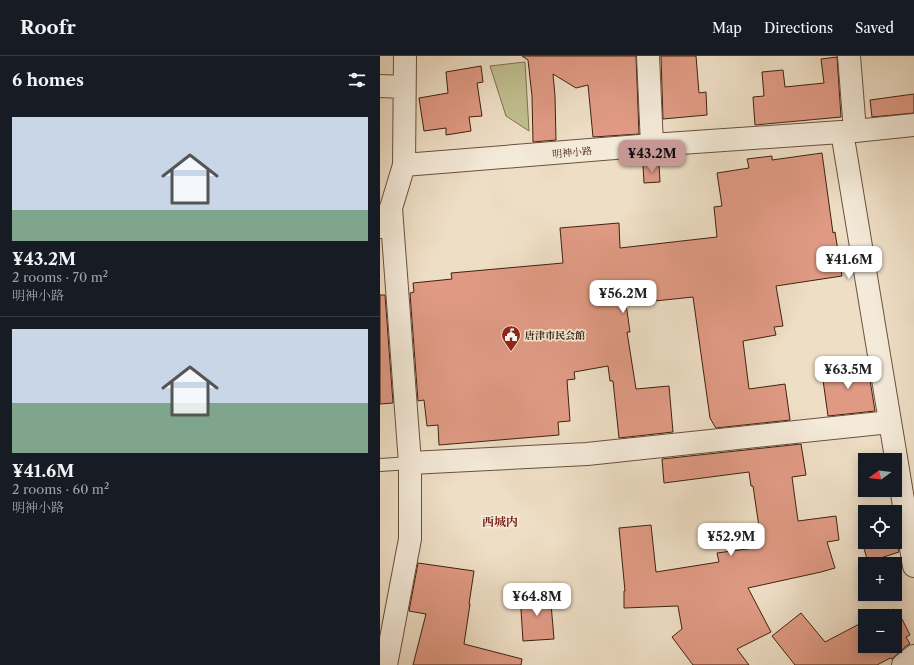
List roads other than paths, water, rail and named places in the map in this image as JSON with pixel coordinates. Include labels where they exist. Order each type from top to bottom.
[{"type":"street","points":[[386,665],[410,540],[410,463],[385,218],[404,165],[405,56]]},
{"type":"street","points":[[648,56],[652,145]]},
{"type":"street","points":[[849,56],[848,132],[890,422],[914,566]]},
{"type":"street","points":[[380,86],[404,87]]},
{"type":"street","name":"明神小路","points":[[404,165],[652,145],[848,132],[914,125]]},
{"type":"street","points":[[410,463],[587,454],[890,422]]},
{"type":"street","points":[[903,665],[914,656]]},
{"type":"lane","points":[[380,465],[410,463]]},
{"type":"place","name":"唐津市民会館","points":[[511,352]]},
{"type":"district","name":"西城内","points":[[500,522]]}]
